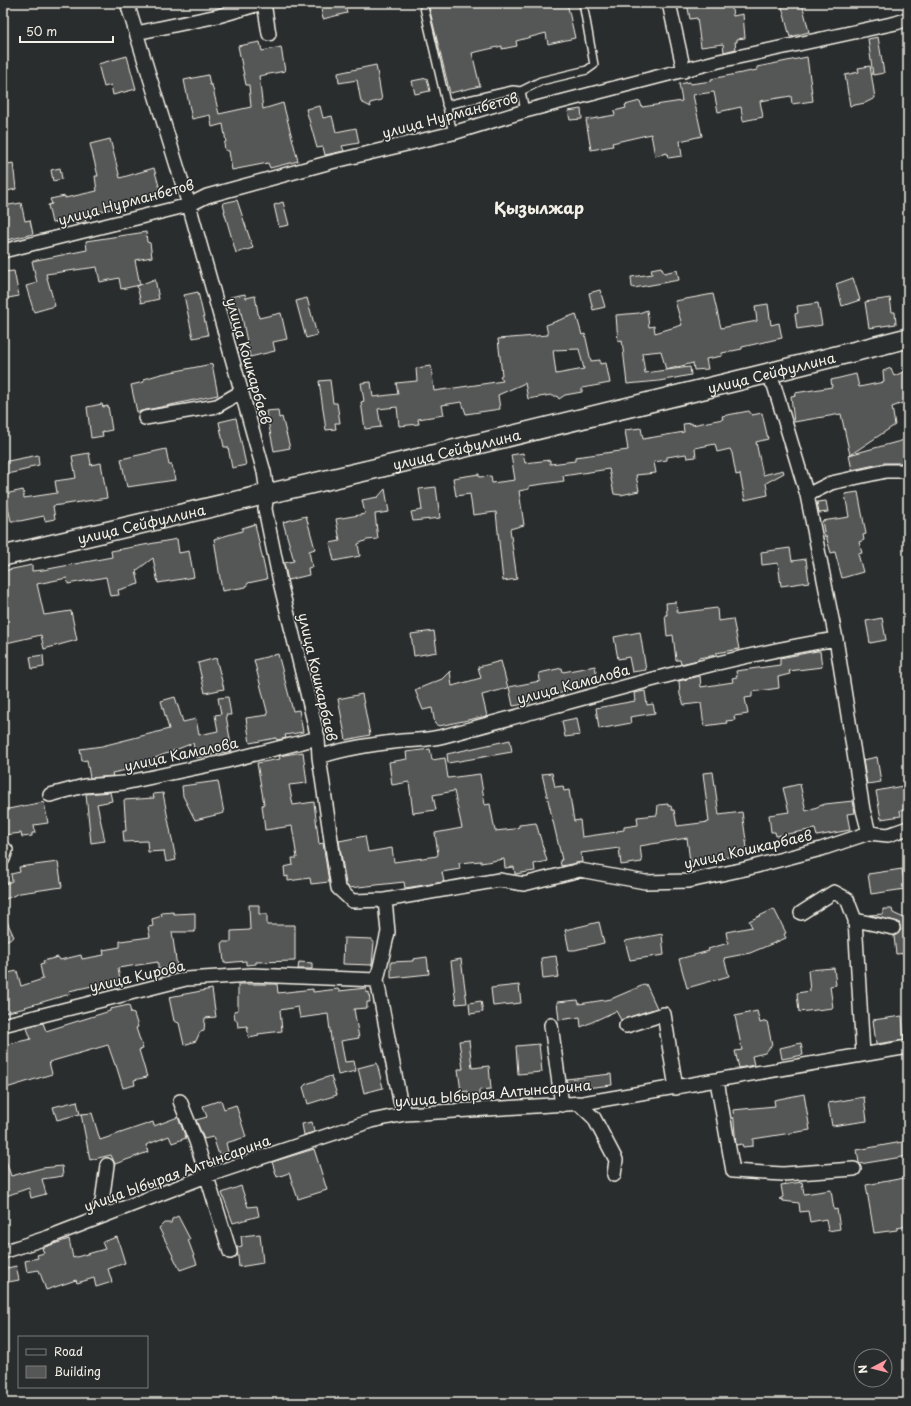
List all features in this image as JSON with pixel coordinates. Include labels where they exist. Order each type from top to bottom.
[{"type":"street","name":"улица Кошкарбаев","points":[[127,3],[189,205],[264,472],[267,492],[265,509],[280,582],[318,738],[319,757],[338,888],[352,900],[385,900],[467,884],[499,880],[524,884],[580,870],[645,882],[689,881],[744,869],[821,849],[869,833],[888,835],[908,828]]},
{"type":"street","points":[[136,33],[218,16],[263,3],[269,34]]},
{"type":"street","points":[[670,3],[684,71]]},
{"type":"street","name":"улица Нурманбетов","points":[[3,251],[189,205],[207,196],[331,162],[453,133],[525,111],[684,71],[908,19]]},
{"type":"street","name":"улица Сейфуллина","points":[[3,556],[267,492],[416,459],[908,338]]},
{"type":"street","points":[[765,374],[774,385],[807,495],[836,638],[863,810],[869,833]]},
{"type":"street","points":[[145,418],[217,406],[241,392]]},
{"type":"street","points":[[807,495],[831,483],[886,471],[908,471]]},
{"type":"street","name":"улица Камалова","points":[[319,757],[334,752],[382,744],[442,737],[594,694],[738,657],[836,638]]},
{"type":"street","name":"улица Камалова","points":[[50,795],[84,786],[124,783],[212,764],[318,738]]},
{"type":"street","points":[[802,913],[834,892],[847,899],[855,920],[862,1055]]},
{"type":"street","points":[[385,900],[388,932],[377,980],[400,1101],[405,1114]]},
{"type":"street","points":[[855,920],[893,928]]},
{"type":"street","name":"улица Кирова","points":[[3,1026],[186,979],[252,975],[377,980]]},
{"type":"street","points":[[626,1026],[664,1014],[676,1088]]},
{"type":"street","points":[[551,1025],[562,1105]]},
{"type":"street","name":"улица Ыбырая Алтынсарина","points":[[3,1252],[206,1177],[371,1122],[405,1114],[578,1103],[676,1088],[908,1047]]},
{"type":"street","points":[[717,1081],[733,1171],[783,1174],[854,1169]]},
{"type":"street","points":[[180,1101],[196,1141],[230,1252]]},
{"type":"street","points":[[578,1103],[594,1118],[616,1160],[614,1175]]},
{"type":"street","points":[[93,1220],[102,1202],[107,1165]]},
{"type":"lane","points":[[423,3],[453,133]]},
{"type":"lane","points":[[446,105],[513,90],[521,92],[541,81],[587,70],[594,65],[583,3]]},
{"type":"lane","points":[[521,92],[525,111]]},
{"type":"building","points":[[320,3],[344,3],[347,13],[323,19]]},
{"type":"building","points":[[428,3],[567,3],[575,38],[548,44],[546,33],[516,41],[517,46],[502,49],[502,46],[472,53],[480,86],[450,93]]},
{"type":"building","points":[[687,3],[731,3],[733,16],[743,14],[745,38],[737,39],[737,42],[735,42],[736,49],[724,52],[723,44],[701,47],[697,18],[690,19]]},
{"type":"building","points":[[781,3],[802,3],[809,32],[790,37]]},
{"type":"building","points":[[878,37],[884,73],[873,75],[868,39]]},
{"type":"building","points":[[260,42],[262,51],[281,47],[285,71],[259,76],[263,109],[283,103],[298,161],[270,168],[268,163],[232,170],[229,151],[225,150],[224,143],[226,142],[223,124],[212,127],[210,115],[192,119],[184,80],[208,75],[219,114],[251,107],[249,85],[246,85],[238,46]]},
{"type":"building","points":[[127,56],[136,89],[113,95],[111,85],[104,87],[98,64]]},
{"type":"building","points":[[807,57],[813,101],[792,104],[791,96],[760,101],[763,117],[743,121],[741,107],[718,112],[714,92],[693,95],[702,136],[680,141],[682,156],[668,158],[667,153],[655,156],[651,134],[612,143],[613,146],[591,150],[586,120],[615,115],[614,111],[626,108],[625,105],[640,101],[642,107],[682,101],[679,84],[712,81],[711,79],[757,70],[757,67]]},
{"type":"building","points":[[376,65],[382,100],[370,103],[371,107],[361,102],[357,80],[339,83],[338,73]]},
{"type":"building","points":[[870,66],[875,98],[865,103],[850,106],[845,75],[859,72],[858,68]]},
{"type":"building","points":[[427,78],[430,91],[415,94],[412,81]]},
{"type":"building","points":[[320,106],[323,118],[332,116],[336,132],[356,128],[359,143],[342,146],[344,151],[325,155],[323,147],[317,148],[306,109]]},
{"type":"building","points":[[581,109],[582,119],[570,120],[568,111]]},
{"type":"building","points":[[110,139],[120,178],[154,168],[162,197],[130,206],[84,215],[86,222],[76,224],[75,218],[52,223],[48,205],[52,204],[50,199],[65,196],[65,198],[97,191],[95,176],[98,176],[90,144]]},
{"type":"building","points":[[13,163],[16,189],[3,192],[3,165]]},
{"type":"building","points":[[60,168],[62,179],[53,181],[51,170]]},
{"type":"building","points":[[237,200],[253,248],[236,253],[223,203]]},
{"type":"building","points":[[283,202],[289,225],[279,227],[274,205]]},
{"type":"building","points":[[21,203],[25,221],[30,220],[33,234],[3,241],[3,206]]},
{"type":"building","points":[[146,232],[147,242],[150,243],[152,257],[135,260],[140,285],[121,289],[119,278],[100,282],[97,267],[46,274],[55,306],[34,312],[26,286],[37,283],[32,261],[87,250],[86,241]]},
{"type":"building","points":[[661,267],[664,273],[677,270],[679,280],[634,288],[632,287],[631,277],[652,274],[651,269]]},
{"type":"building","points":[[14,271],[19,296],[3,299],[3,272]]},
{"type":"building","points":[[853,278],[860,300],[842,306],[836,284]]},
{"type":"building","points":[[155,279],[159,299],[141,303],[137,286]]},
{"type":"building","points":[[600,290],[605,307],[593,310],[589,293]]},
{"type":"building","points":[[198,292],[208,335],[193,338],[184,295]]},
{"type":"building","points":[[245,294],[246,298],[255,296],[259,318],[281,313],[287,339],[273,342],[275,351],[250,357],[240,307],[232,309],[230,297]]},
{"type":"building","points":[[713,294],[721,328],[757,321],[755,306],[768,304],[771,325],[779,323],[782,338],[742,347],[742,349],[722,353],[722,356],[706,359],[708,369],[694,370],[693,363],[666,370],[690,367],[691,375],[659,381],[627,384],[622,340],[618,341],[616,315],[639,313],[647,310],[649,327],[654,326],[655,333],[682,325],[675,301]],"holes":[[[661,351],[666,370],[645,373],[642,353]]]},
{"type":"building","points":[[307,298],[317,335],[306,338],[296,301]]},
{"type":"building","points":[[890,298],[892,312],[895,312],[896,324],[869,328],[865,302]]},
{"type":"building","points":[[818,303],[822,325],[797,329],[795,314],[798,313],[797,306]]},
{"type":"building","points":[[576,314],[582,335],[585,334],[591,361],[600,360],[600,364],[606,363],[610,383],[582,388],[582,392],[565,395],[559,399],[557,396],[551,395],[528,399],[525,383],[498,395],[500,409],[466,414],[462,402],[442,405],[444,415],[418,419],[419,424],[399,426],[397,407],[378,409],[381,427],[365,429],[361,402],[364,401],[361,383],[371,382],[373,397],[398,394],[396,383],[417,381],[416,368],[431,366],[434,391],[503,381],[500,376],[502,375],[498,339],[548,335],[546,325]],"holes":[[[579,349],[584,369],[556,374],[553,350]]]},
{"type":"building","points":[[212,364],[218,395],[137,412],[131,385],[144,382],[144,379],[161,374]]},
{"type":"building","points":[[891,368],[894,376],[908,370],[908,401],[892,407],[895,425],[850,455],[841,414],[794,422],[791,396],[796,395],[795,393],[832,387],[831,380],[856,374],[859,387],[884,382],[883,371]]},
{"type":"building","points":[[330,380],[333,403],[337,403],[340,423],[335,423],[336,429],[326,430],[319,381]]},
{"type":"building","points":[[102,404],[103,407],[108,406],[112,430],[102,432],[103,436],[91,438],[87,407]]},
{"type":"building","points":[[278,410],[279,418],[282,417],[290,448],[274,451],[266,411]]},
{"type":"building","points":[[749,411],[752,415],[762,413],[768,439],[756,442],[763,475],[783,470],[784,473],[766,483],[768,495],[745,500],[740,474],[736,475],[730,449],[717,452],[715,444],[695,448],[696,457],[687,458],[686,454],[667,457],[667,460],[654,462],[656,473],[636,475],[639,491],[621,495],[614,494],[609,469],[563,476],[564,481],[529,486],[529,489],[519,491],[524,525],[510,529],[517,579],[503,581],[496,512],[473,515],[470,494],[456,496],[453,478],[479,474],[479,477],[491,476],[492,483],[515,480],[511,455],[523,453],[525,463],[550,460],[550,464],[575,461],[575,457],[628,450],[625,430],[641,428],[643,439],[684,432],[683,424],[692,423],[692,425],[723,419],[722,416]]},
{"type":"building","points":[[236,418],[246,465],[232,468],[228,447],[224,447],[219,422]]},
{"type":"building","points":[[908,439],[908,463],[884,463],[852,470],[849,455]]},
{"type":"building","points":[[166,449],[169,465],[172,465],[175,480],[127,487],[121,459]]},
{"type":"building","points":[[89,453],[90,465],[101,463],[107,498],[53,506],[55,519],[45,521],[44,516],[20,521],[11,521],[5,494],[23,490],[24,498],[57,493],[55,481],[76,478],[72,456]]},
{"type":"building","points":[[38,455],[39,465],[3,475],[3,462]]},
{"type":"building","points":[[436,487],[440,518],[413,521],[411,512],[422,510],[419,489]]},
{"type":"building","points":[[385,489],[389,512],[375,514],[378,539],[367,540],[358,544],[360,556],[334,561],[330,543],[340,541],[336,519],[365,514],[362,500],[378,497]]},
{"type":"building","points":[[858,492],[866,534],[863,535],[864,540],[859,542],[862,553],[858,554],[863,572],[842,578],[835,552],[831,553],[826,536],[825,537],[822,521],[849,517],[845,494]]},
{"type":"building","points":[[826,501],[828,512],[819,513],[817,502]]},
{"type":"building","points":[[306,516],[315,549],[309,551],[312,567],[308,568],[309,575],[288,580],[284,563],[294,561],[283,522]]},
{"type":"building","points":[[255,524],[267,579],[248,583],[246,587],[222,591],[214,539],[242,531],[242,528]]},
{"type":"building","points":[[177,539],[179,553],[189,551],[194,577],[158,583],[153,558],[136,571],[139,584],[118,590],[119,595],[110,596],[106,577],[68,584],[67,578],[37,584],[44,615],[71,611],[77,640],[44,649],[41,635],[6,643],[3,629],[3,571],[32,565],[32,571],[43,570],[112,557],[111,551]]},
{"type":"building","points":[[790,548],[792,561],[806,559],[809,582],[781,586],[778,563],[762,565],[761,552]]},
{"type":"building","points":[[676,602],[677,613],[717,608],[718,621],[733,619],[739,649],[716,653],[717,655],[698,658],[698,660],[681,664],[680,660],[676,660],[673,635],[667,636],[665,615],[667,615],[666,603]]},
{"type":"building","points":[[882,618],[886,640],[870,643],[866,621]]},
{"type":"building","points":[[434,631],[437,652],[414,656],[411,634]]},
{"type":"building","points":[[640,632],[646,670],[632,672],[629,657],[618,659],[614,637]]},
{"type":"building","points":[[820,651],[822,667],[789,671],[790,674],[778,677],[779,688],[752,692],[752,697],[745,698],[748,714],[734,716],[735,720],[726,721],[727,723],[704,726],[701,703],[684,705],[680,695],[679,681],[700,676],[701,687],[733,682],[732,678],[737,677],[736,671],[780,665],[780,658]]},
{"type":"building","points":[[278,654],[293,711],[299,710],[303,732],[285,735],[286,738],[277,740],[276,738],[250,743],[246,718],[268,715],[254,660]]},
{"type":"building","points":[[43,655],[44,667],[32,669],[30,657]]},
{"type":"building","points":[[216,658],[224,689],[205,693],[198,663]]},
{"type":"building","points":[[501,661],[508,688],[482,695],[487,716],[439,726],[435,724],[432,708],[423,710],[415,690],[442,679],[450,671],[452,686],[481,678],[478,667]]},
{"type":"building","points":[[595,666],[598,682],[566,688],[566,692],[530,699],[530,703],[513,706],[509,687],[540,681],[539,673],[562,668],[563,672]]},
{"type":"building","points":[[645,691],[647,705],[653,704],[655,713],[630,717],[631,723],[599,729],[596,708],[635,701],[634,693]]},
{"type":"building","points":[[362,694],[370,735],[346,740],[338,699]]},
{"type":"building","points":[[175,697],[183,722],[196,719],[199,735],[218,731],[215,715],[221,714],[218,698],[228,697],[231,715],[226,715],[232,751],[196,758],[193,743],[155,758],[156,764],[112,773],[113,776],[90,778],[87,760],[82,761],[80,749],[102,746],[169,729],[161,701]]},
{"type":"building","points":[[577,718],[580,735],[565,737],[562,721]]},
{"type":"building","points":[[510,740],[512,752],[448,763],[447,754]]},
{"type":"building","points":[[430,749],[432,760],[445,758],[448,778],[480,774],[485,805],[490,804],[495,831],[514,829],[519,827],[519,825],[536,823],[547,861],[534,864],[535,871],[515,874],[514,867],[505,868],[504,859],[481,863],[481,861],[459,863],[460,869],[442,872],[444,882],[405,888],[404,882],[349,888],[346,884],[339,841],[365,836],[368,852],[392,848],[394,862],[437,856],[435,833],[462,828],[454,791],[433,795],[436,810],[413,813],[409,782],[392,785],[389,762],[407,759],[406,752]]},
{"type":"building","points":[[303,752],[307,783],[289,785],[293,805],[314,802],[319,844],[323,843],[329,882],[311,884],[310,878],[288,881],[288,876],[285,877],[284,867],[293,865],[292,858],[297,858],[292,826],[265,830],[262,805],[264,804],[257,763],[280,759],[279,756]]},
{"type":"building","points":[[877,757],[881,782],[867,784],[863,760]]},
{"type":"building","points":[[713,772],[719,815],[742,812],[748,855],[690,861],[687,838],[640,846],[642,862],[621,865],[619,848],[581,853],[582,862],[561,866],[560,860],[562,860],[542,774],[552,773],[555,787],[563,786],[564,791],[569,790],[574,821],[580,820],[582,837],[617,832],[624,830],[624,827],[638,825],[637,817],[657,815],[658,805],[668,804],[668,806],[671,806],[672,810],[674,810],[677,826],[709,822],[703,773]]},
{"type":"building","points":[[218,781],[224,813],[195,820],[183,796],[182,786]]},
{"type":"building","points":[[800,784],[806,811],[825,804],[853,801],[855,813],[847,814],[850,830],[817,836],[815,829],[776,836],[775,832],[771,832],[769,815],[789,812],[783,788]]},
{"type":"building","points":[[908,785],[908,809],[900,810],[901,816],[881,819],[876,791]]},
{"type":"building","points":[[110,792],[112,801],[97,804],[105,841],[91,843],[86,794]]},
{"type":"building","points":[[163,793],[176,860],[166,862],[164,851],[148,852],[147,841],[124,842],[123,831],[126,831],[124,800],[154,798],[153,794]]},
{"type":"building","points":[[44,802],[48,823],[34,825],[35,833],[32,833],[32,836],[22,837],[21,833],[5,835],[3,810]]},
{"type":"building","points":[[58,862],[62,887],[20,893],[3,900],[3,885],[12,881],[11,874],[20,872],[19,867]]},
{"type":"building","points":[[902,869],[905,889],[871,894],[868,874]]},
{"type":"building","points":[[249,905],[259,905],[259,914],[267,914],[267,925],[295,925],[295,961],[256,962],[256,964],[246,965],[246,961],[224,963],[222,942],[231,942],[231,931],[250,930]]},
{"type":"building","points":[[774,909],[786,933],[784,934],[786,938],[750,953],[724,958],[729,976],[687,988],[679,959],[709,951],[708,949],[728,943],[726,932],[752,927],[749,921]]},
{"type":"building","points":[[883,909],[892,909],[893,913],[908,920],[908,953],[896,954],[894,936],[901,930],[899,922],[869,915],[883,914]]},
{"type":"building","points":[[173,912],[174,914],[195,913],[195,932],[172,932],[177,967],[158,969],[158,962],[118,968],[120,980],[69,991],[70,994],[25,1007],[26,1008],[3,1013],[3,974],[17,971],[21,986],[43,979],[40,965],[44,964],[43,961],[58,957],[60,960],[81,955],[82,959],[104,955],[103,950],[120,947],[120,941],[150,937],[148,927],[153,926],[152,919],[162,916],[161,913]]},
{"type":"building","points":[[3,913],[14,937],[3,942]]},
{"type":"building","points":[[599,922],[604,943],[569,950],[565,930]]},
{"type":"building","points":[[662,934],[664,955],[630,960],[625,941]]},
{"type":"building","points":[[344,938],[372,939],[372,942],[374,942],[372,965],[343,964]]},
{"type":"building","points":[[556,956],[559,977],[543,979],[541,958]]},
{"type":"building","points":[[427,957],[429,974],[391,978],[391,962],[413,961],[413,959]]},
{"type":"building","points":[[461,959],[467,1003],[456,1004],[451,961]]},
{"type":"building","points":[[299,962],[312,963],[312,969],[298,969]]},
{"type":"building","points":[[834,968],[836,985],[830,986],[833,1008],[799,1012],[797,993],[810,991],[808,970]]},
{"type":"building","points":[[238,984],[277,984],[278,993],[313,989],[313,992],[366,988],[366,993],[369,992],[370,1002],[367,1002],[367,1008],[354,1009],[359,1038],[341,1041],[345,1062],[354,1061],[356,1071],[338,1075],[328,1014],[300,1018],[298,1007],[280,1010],[282,1031],[258,1034],[259,1036],[249,1038],[247,1026],[238,1027],[237,1020],[235,1020],[234,1011],[238,1010]]},
{"type":"building","points":[[646,984],[657,1008],[621,1020],[616,1011],[581,1027],[580,1017],[559,1020],[557,1002],[578,1000],[579,1004],[611,999]]},
{"type":"building","points":[[519,985],[521,1003],[493,1006],[491,988]]},
{"type":"building","points":[[212,989],[216,1017],[205,1018],[204,1031],[200,1032],[196,1041],[184,1045],[179,1023],[174,1021],[169,997]]},
{"type":"building","points":[[481,1001],[483,1012],[470,1014],[469,1003]]},
{"type":"building","points":[[129,1005],[131,1013],[134,1014],[138,1027],[136,1028],[143,1049],[139,1050],[147,1077],[134,1080],[135,1085],[123,1088],[108,1045],[49,1062],[52,1074],[3,1089],[3,1045],[31,1039],[27,1028],[43,1023],[46,1031],[110,1011],[110,1009]]},
{"type":"building","points":[[757,1011],[760,1023],[767,1021],[772,1045],[765,1053],[752,1056],[754,1065],[739,1068],[735,1051],[742,1050],[735,1016]]},
{"type":"building","points":[[902,1016],[904,1040],[876,1044],[873,1020]]},
{"type":"building","points":[[469,1040],[472,1068],[489,1066],[491,1089],[479,1090],[479,1096],[469,1097],[468,1091],[461,1092],[458,1069],[463,1069],[459,1041]]},
{"type":"building","points":[[801,1043],[803,1055],[782,1059],[780,1048]]},
{"type":"building","points":[[539,1044],[542,1072],[518,1074],[516,1046]]},
{"type":"building","points":[[377,1063],[383,1088],[364,1093],[358,1068]]},
{"type":"building","points":[[611,1074],[612,1085],[568,1090],[566,1079]]},
{"type":"building","points":[[331,1076],[337,1095],[308,1104],[303,1087],[306,1084]]},
{"type":"building","points":[[804,1094],[810,1130],[753,1139],[753,1146],[743,1147],[742,1144],[736,1145],[733,1110],[775,1106],[774,1100]]},
{"type":"building","points":[[864,1097],[867,1121],[832,1126],[828,1103]]},
{"type":"building","points":[[221,1100],[224,1109],[236,1105],[246,1137],[226,1143],[228,1152],[219,1155],[213,1137],[204,1139],[196,1120],[207,1117],[203,1106]]},
{"type":"building","points":[[77,1101],[80,1114],[57,1120],[53,1107]]},
{"type":"building","points":[[92,1113],[100,1140],[153,1122],[154,1126],[178,1117],[186,1138],[172,1143],[169,1136],[146,1145],[148,1152],[115,1164],[111,1155],[90,1160],[81,1114]]},
{"type":"building","points":[[312,1122],[314,1132],[304,1135],[302,1124]]},
{"type":"building","points":[[908,1141],[908,1156],[859,1163],[857,1150]]},
{"type":"building","points":[[314,1149],[327,1190],[298,1199],[289,1173],[277,1177],[272,1162]]},
{"type":"building","points":[[3,1158],[5,1158],[11,1176],[42,1168],[62,1166],[63,1176],[42,1179],[46,1194],[31,1198],[29,1188],[3,1197]]},
{"type":"building","points":[[904,1178],[908,1205],[908,1226],[897,1228],[897,1230],[874,1233],[866,1185]]},
{"type":"building","points":[[802,1182],[804,1194],[831,1190],[834,1210],[837,1209],[840,1229],[828,1231],[826,1219],[810,1222],[808,1211],[800,1212],[799,1203],[779,1199],[783,1197],[781,1185]]},
{"type":"building","points":[[241,1186],[248,1207],[257,1206],[259,1216],[233,1223],[222,1193]]},
{"type":"building","points":[[178,1216],[190,1239],[188,1240],[197,1264],[180,1270],[159,1228],[164,1223],[171,1223],[172,1219]]},
{"type":"building","points":[[260,1234],[263,1263],[239,1267],[237,1247],[242,1246],[241,1236]]},
{"type":"building","points":[[117,1237],[125,1263],[108,1269],[112,1282],[96,1287],[94,1278],[77,1283],[76,1280],[46,1290],[39,1270],[27,1272],[25,1261],[38,1258],[37,1255],[44,1253],[42,1248],[69,1239],[73,1258],[105,1249],[102,1242]]},
{"type":"building","points":[[16,1266],[19,1280],[3,1283],[3,1269]]},
{"type":"district","name":"Қызылжар","points":[[539,207]]}]
